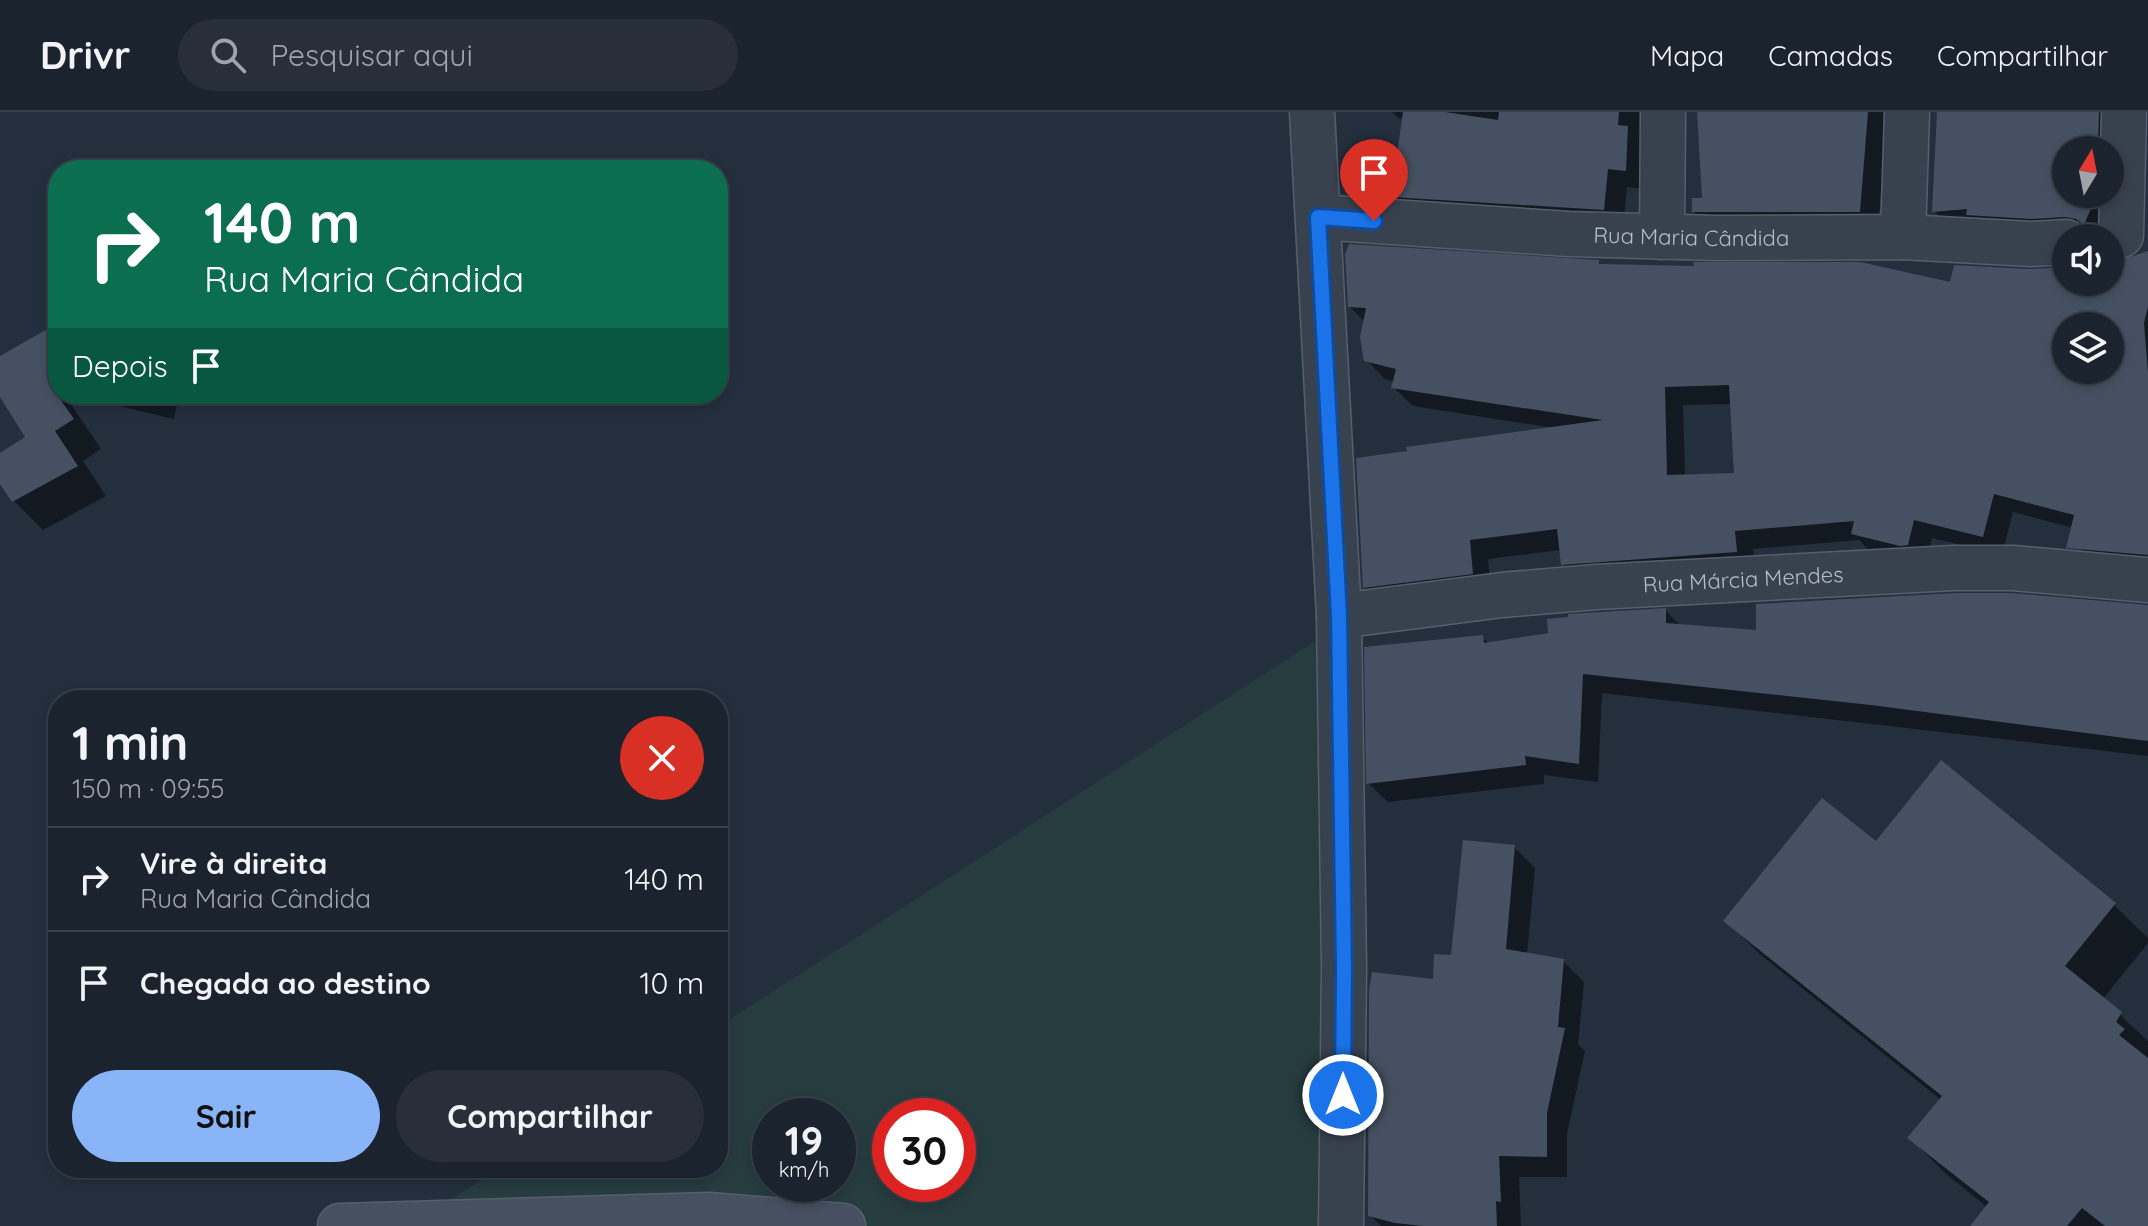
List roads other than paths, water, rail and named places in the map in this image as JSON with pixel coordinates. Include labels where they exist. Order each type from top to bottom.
[{"type":"street","points":[[1312,112],[1339,616],[1344,967],[1341,1226]]},
{"type":"street","points":[[1662,237],[1663,112]]},
{"type":"street","points":[[1903,237],[1907,112]]},
{"type":"street","points":[[2122,224],[2124,112]]},
{"type":"street","name":"Rua Maria Cândida","points":[[1318,217],[1569,234],[1903,237],[2052,243]]},
{"type":"street","name":"Rua Márcia Mendes","points":[[1339,616],[1580,588],[1954,568],[2045,570],[2148,580]]},
{"type":"street","points":[[340,1226],[709,1215],[843,1226]]}]
